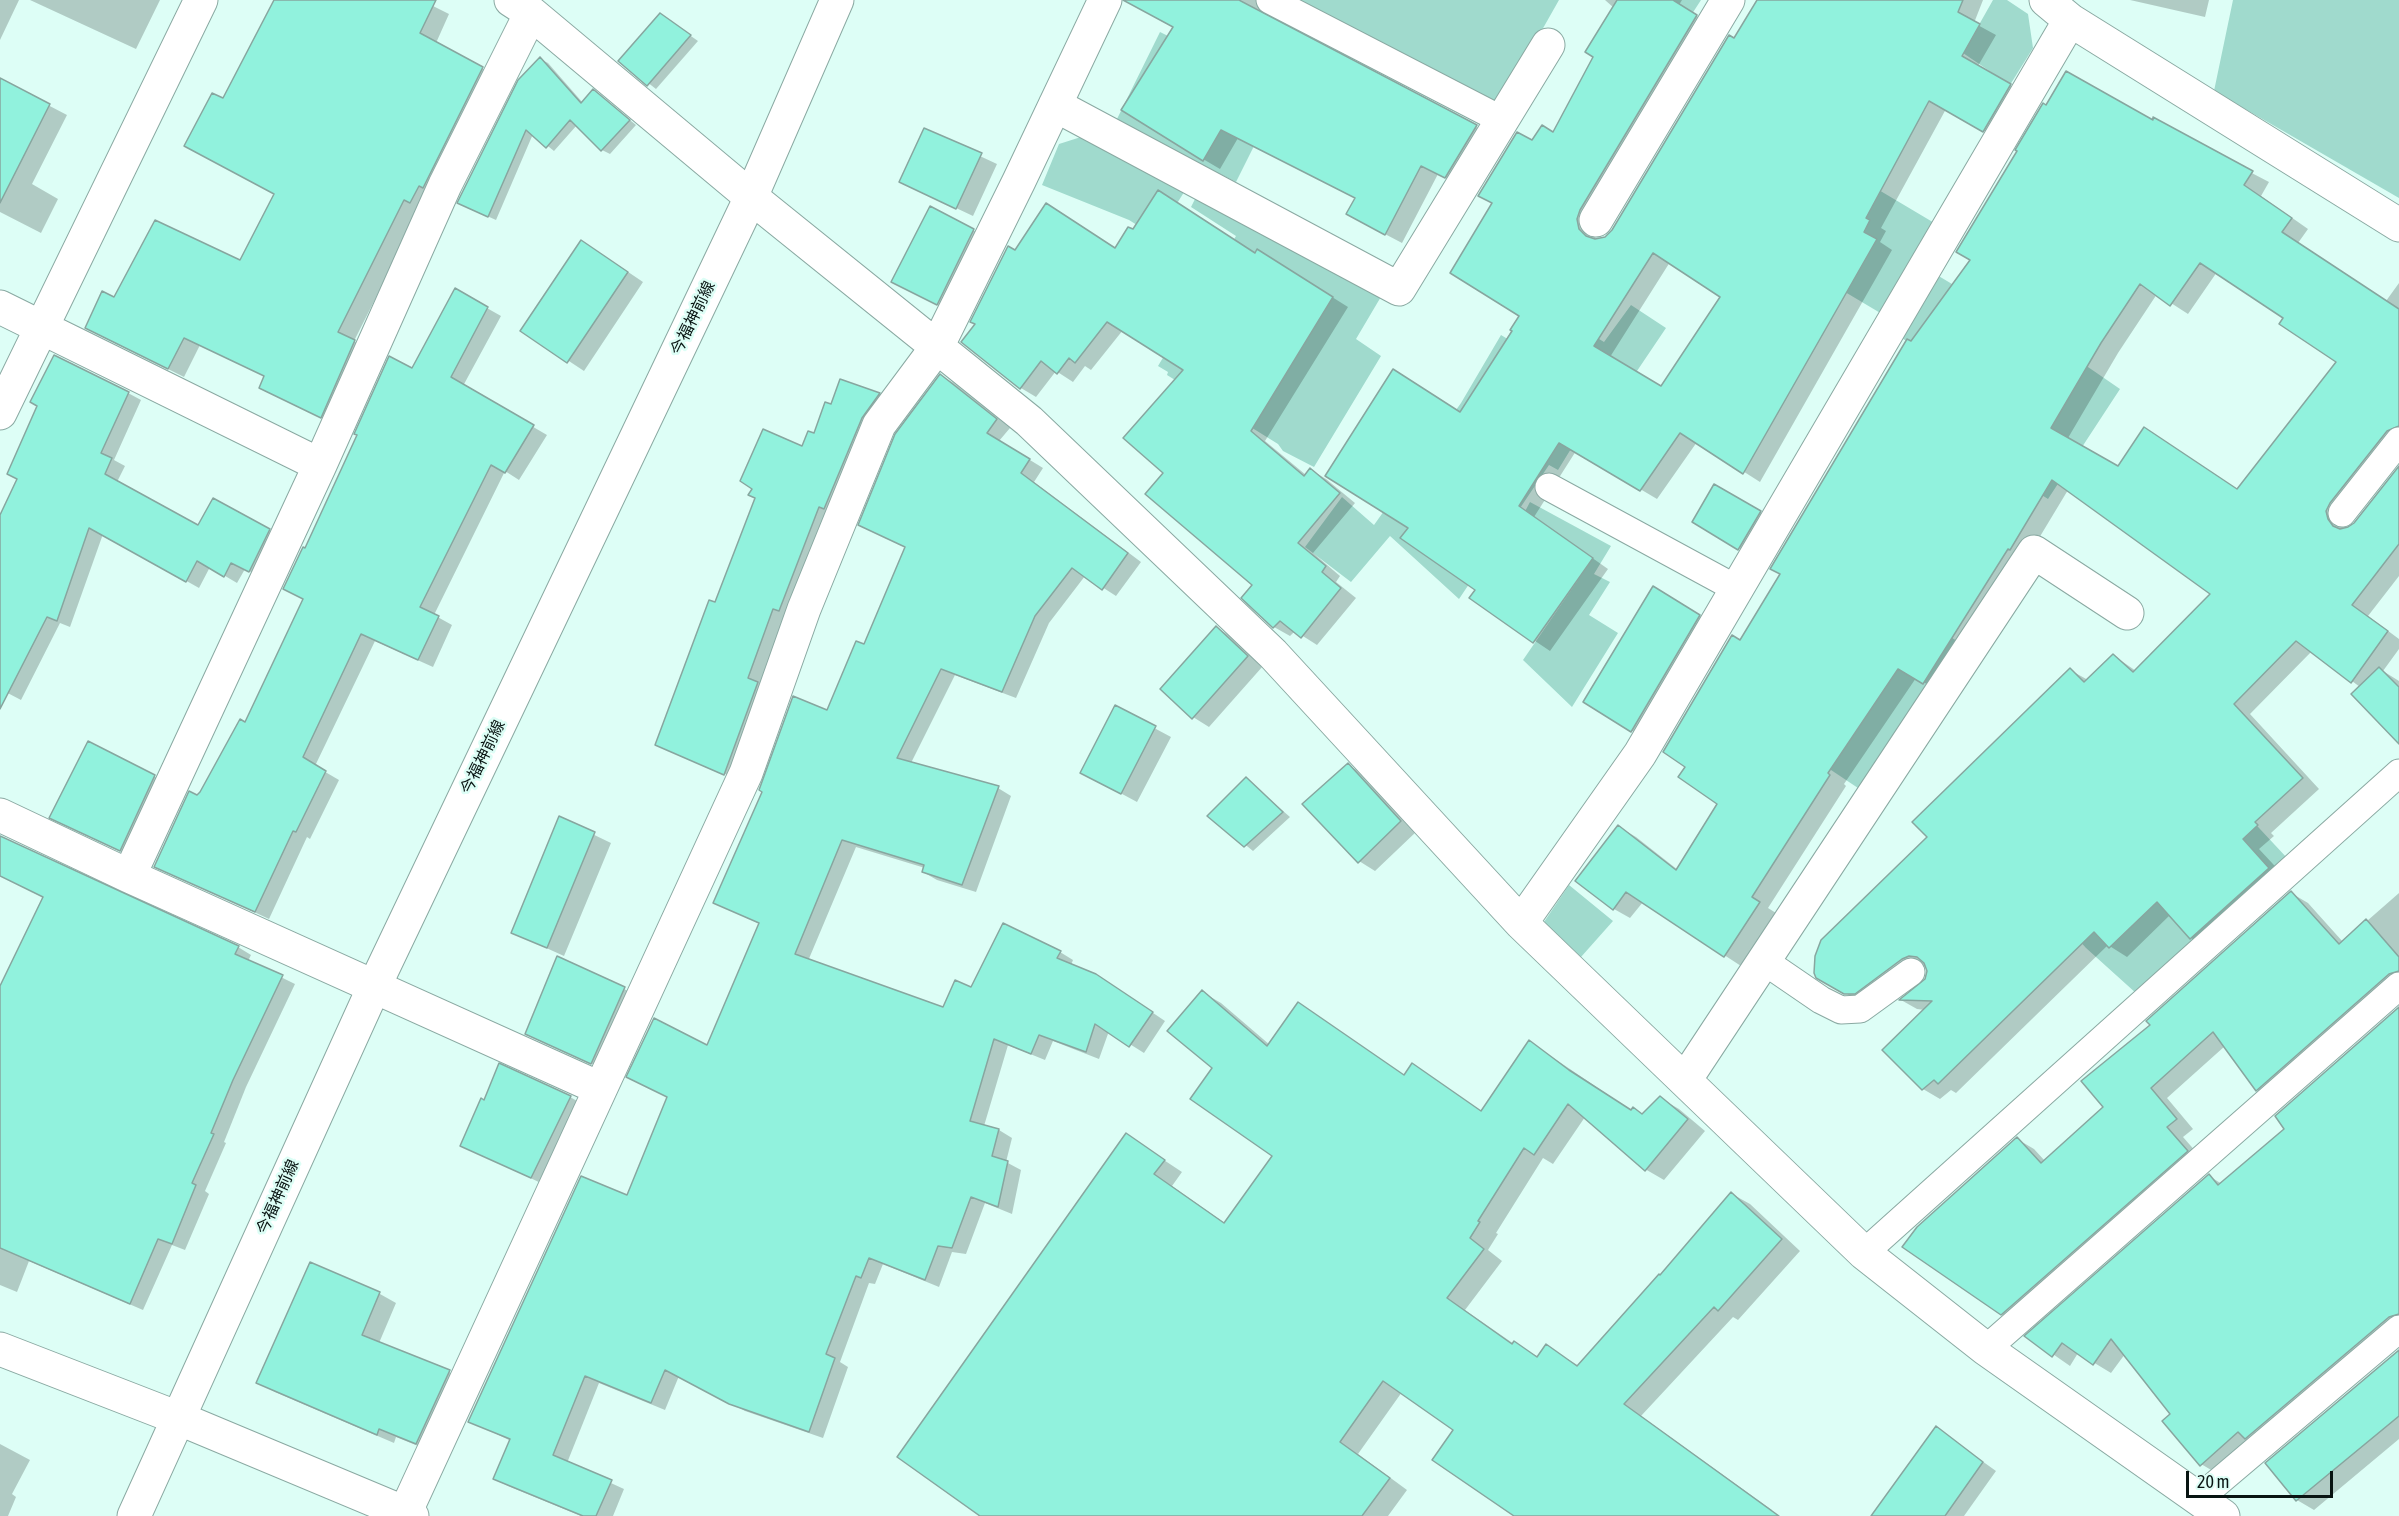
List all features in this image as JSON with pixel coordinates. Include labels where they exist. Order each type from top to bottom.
[{"type":"street","points":[[0,413],[201,0]]},
{"type":"street","name":"今福神前線","points":[[134,1516],[374,987],[751,197],[837,0]]},
{"type":"street","points":[[0,1349],[178,1418],[409,1514],[599,1088],[746,773],[804,609],[879,425],[937,347],[1105,0]]},
{"type":"street","points":[[1596,220],[1728,0]]},
{"type":"street","points":[[129,876],[320,465],[446,185],[521,7],[751,197],[1029,421],[1273,654],[1521,923],[1864,1253],[1986,1349],[2215,1512]]},
{"type":"street","points":[[1521,923],[1640,754],[1737,589],[2058,10],[2399,225]]},
{"type":"street","points":[[1055,105],[1400,289],[1548,45]]},
{"type":"street","points":[[0,307],[320,465]]},
{"type":"street","points":[[1685,1080],[2034,552],[2127,613]]},
{"type":"street","points":[[0,815],[129,876],[599,1088]]},
{"type":"lane","points":[[1270,0],[1502,120]]},
{"type":"lane","points":[[2343,513],[2399,441]]},
{"type":"lane","points":[[1549,487],[1737,589]]},
{"type":"lane","points":[[1864,1253],[2399,773]]},
{"type":"lane","points":[[1764,961],[1821,1000],[1841,1010],[1860,1009],[1911,972]]},
{"type":"lane","points":[[1986,1349],[2399,986]]},
{"type":"lane","points":[[2215,1512],[2399,1329]]},
{"type":"green space","points":[[1299,0],[1559,0],[1499,106]]},
{"type":"green space","points":[[1661,0],[1701,0],[1688,20]]},
{"type":"green space","points":[[1993,0],[2007,0],[2028,14],[2033,48],[2010,85],[1963,53]]},
{"type":"green space","points":[[2233,0],[2399,0],[2399,198],[2214,91]]},
{"type":"green space","points":[[1160,32],[1281,92],[1236,182],[1116,121]]},
{"type":"green space","points":[[1081,137],[1186,189],[1156,237],[1129,220],[1042,185],[1059,144]]},
{"type":"green space","points":[[1815,152],[1936,224],[1882,314],[1761,242]]},
{"type":"green space","points":[[1197,195],[1382,295],[1356,339],[1381,356],[1314,467],[1283,451],[1278,444],[1167,375],[1168,372],[1158,366],[1236,236],[1191,207]]},
{"type":"green space","points":[[1937,275],[2072,356],[2120,389],[2048,499],[1956,441],[1984,389],[1900,337]]},
{"type":"green space","points":[[1631,305],[1666,328],[1612,408],[1601,400],[1558,470],[1549,465],[1459,599],[1390,536],[1351,582],[1305,547],[1342,497],[1374,525],[1461,403],[1501,335],[1556,368],[1581,328],[1604,342]]},
{"type":"green space","points":[[1530,502],[1611,546],[1594,574],[1610,582],[1589,615],[1618,633],[1572,707],[1523,660],[1589,564],[1522,517]]},
{"type":"green space","points":[[1889,598],[1957,641],[1861,790],[1822,764]]},
{"type":"green space","points":[[2204,769],[2288,859],[2137,994],[2086,948],[2029,885]]},
{"type":"green space","points":[[1569,885],[1613,921],[1581,957],[1544,922]]},
{"type":"building","points":[[274,0],[436,0],[420,33],[483,67],[423,188],[419,186],[410,203],[404,200],[338,332],[355,340],[321,418],[259,388],[264,376],[184,338],[168,369],[85,328],[102,291],[114,297],[155,220],[240,260],[274,194],[184,146],[212,93],[223,98]]},
{"type":"building","points":[[1123,0],[1239,0],[1477,125],[1445,178],[1421,166],[1385,235],[1346,214],[1355,198],[1221,130],[1203,161],[1121,110],[1173,27]]},
{"type":"building","points":[[1617,0],[1673,0],[1697,15],[1580,210],[1577,219],[1579,229],[1586,236],[1595,239],[1605,237],[1612,230],[1729,35],[1734,38],[1757,0],[1963,0],[1958,12],[1980,24],[1962,56],[2011,84],[1983,132],[1929,101],[1866,218],[1870,220],[1864,232],[1877,239],[1743,474],[1680,433],[1640,491],[1559,443],[1519,506],[1593,558],[1533,643],[1469,598],[1475,590],[1400,538],[1408,528],[1325,476],[1393,369],[1460,412],[1512,331],[1510,330],[1519,316],[1450,273],[1492,203],[1478,196],[1517,132],[1532,140],[1542,125],[1553,132],[1593,57],[1585,52]],"holes":[[[1653,253],[1720,297],[1661,386],[1594,346]]]},
{"type":"building","points":[[660,13],[691,35],[647,86],[618,61]]},
{"type":"building","points":[[540,57],[581,103],[593,89],[630,120],[601,151],[570,120],[546,148],[526,130],[488,217],[457,203],[518,80]]},
{"type":"building","points":[[2066,71],[2153,120],[2153,117],[2253,171],[2244,185],[2292,218],[2282,232],[2399,309],[2399,426],[2387,431],[2326,511],[2333,526],[2340,529],[2348,527],[2354,523],[2399,466],[2399,544],[2352,605],[2388,631],[2351,683],[2296,641],[2234,704],[2303,778],[2255,822],[2258,825],[2243,839],[2269,868],[2190,939],[2157,902],[2109,948],[2094,932],[1938,1084],[1934,1080],[1922,1090],[1882,1050],[1932,1001],[1899,1000],[1925,979],[1927,971],[1924,963],[1917,957],[1909,956],[1855,994],[1844,994],[1816,978],[1815,956],[1821,940],[1927,837],[1912,822],[2070,668],[2084,682],[2113,654],[2133,672],[2210,594],[2052,480],[2010,550],[2008,549],[1923,684],[1898,669],[1828,773],[1830,775],[1752,897],[1760,902],[1724,957],[1626,892],[1613,910],[1575,881],[1618,825],[1676,870],[1717,804],[1678,777],[1685,767],[1663,752],[1732,635],[1740,640],[1780,574],[1770,569],[1907,339],[1911,341],[1970,260],[1956,252],[2043,103],[2046,105]],"holes":[[[2200,263],[2283,318],[2279,324],[2336,362],[2237,489],[2144,427],[2118,466],[2051,428],[2101,343],[2140,284],[2170,306]]]},
{"type":"building","points":[[0,78],[50,104],[0,203]]},
{"type":"building","points":[[924,128],[982,153],[956,209],[899,182]]},
{"type":"building","points":[[1158,190],[1255,253],[1257,249],[1333,297],[1251,431],[1304,476],[1310,468],[1340,493],[1298,543],[1326,566],[1322,572],[1341,588],[1301,638],[1280,621],[1273,628],[1241,598],[1252,585],[1145,494],[1163,473],[1123,438],[1183,370],[1107,322],[1075,363],[1069,358],[1057,374],[1041,361],[1020,389],[961,342],[975,324],[970,322],[1008,246],[1015,250],[1046,203],[1115,248],[1128,227],[1133,229]]},
{"type":"building","points":[[930,206],[974,229],[937,305],[891,282]]},
{"type":"building","points":[[581,240],[628,272],[567,363],[520,331]]},
{"type":"building","points":[[455,288],[488,307],[451,377],[534,425],[505,473],[491,465],[420,607],[439,616],[418,660],[361,634],[303,757],[326,771],[296,832],[293,831],[255,912],[154,867],[189,791],[197,795],[200,792],[240,719],[245,722],[303,599],[283,589],[303,547],[305,548],[357,435],[354,434],[389,356],[412,368]]},
{"type":"building","points":[[54,355],[129,392],[101,453],[112,458],[105,474],[198,525],[213,498],[270,529],[249,572],[231,563],[224,577],[197,561],[186,582],[89,528],[57,621],[47,617],[0,709],[0,515],[17,479],[7,474],[37,406],[30,402]]},
{"type":"building","points":[[940,374],[997,419],[987,433],[1030,459],[1021,473],[1128,553],[1102,590],[1072,568],[1035,616],[1002,692],[941,669],[897,758],[999,786],[962,885],[922,872],[924,865],[842,840],[795,954],[943,1007],[955,980],[971,987],[1003,923],[1061,951],[1057,958],[1096,974],[1153,1012],[1129,1047],[1095,1024],[1086,1052],[1039,1035],[1031,1054],[994,1039],[970,1121],[999,1129],[992,1156],[1008,1161],[998,1207],[971,1197],[952,1248],[938,1246],[925,1280],[869,1258],[861,1278],[856,1276],[826,1354],[835,1358],[809,1432],[729,1404],[665,1370],[651,1403],[585,1376],[553,1455],[612,1480],[596,1516],[583,1516],[493,1479],[510,1439],[468,1422],[581,1176],[627,1195],[667,1097],[626,1077],[654,1018],[707,1045],[759,923],[713,903],[762,792],[759,790],[793,696],[827,710],[856,641],[864,644],[905,547],[858,525],[895,434]]},
{"type":"building","points":[[840,379],[880,393],[862,418],[824,509],[819,507],[779,611],[773,609],[748,678],[758,682],[724,775],[655,745],[709,600],[715,602],[755,498],[748,495],[752,489],[740,481],[763,429],[802,446],[808,431],[814,433],[825,402],[831,404]]},
{"type":"building","points":[[1714,484],[1761,511],[1738,550],[1692,522]]},
{"type":"building","points":[[1653,586],[1700,615],[1631,732],[1583,702]]},
{"type":"building","points":[[1216,626],[1248,656],[1192,719],[1160,689]]},
{"type":"building","points":[[2379,667],[2399,687],[2399,744],[2351,694]]},
{"type":"building","points":[[1115,705],[1156,726],[1121,794],[1080,773]]},
{"type":"building","points":[[88,741],[155,775],[120,851],[49,818]]},
{"type":"building","points":[[1348,763],[1401,821],[1358,863],[1302,804]]},
{"type":"building","points":[[1246,777],[1283,812],[1244,847],[1207,816]]},
{"type":"building","points":[[559,816],[595,832],[547,948],[511,933]]},
{"type":"building","points":[[0,836],[239,946],[235,954],[283,975],[233,1080],[211,1133],[214,1134],[192,1183],[196,1185],[172,1244],[158,1239],[130,1304],[0,1248],[0,986],[43,897],[0,876]]},
{"type":"building","points":[[2291,891],[2339,944],[2366,919],[2399,957],[2399,971],[2389,974],[2256,1091],[2213,1032],[2151,1088],[2177,1119],[2167,1127],[2188,1151],[2001,1315],[1902,1247],[1917,1227],[2017,1137],[2041,1163],[2103,1107],[2081,1081],[2150,1025],[2146,1021]]},
{"type":"building","points":[[557,956],[625,987],[591,1064],[525,1034]]},
{"type":"building","points":[[1202,990],[1267,1046],[1298,1002],[1404,1075],[1412,1063],[1481,1111],[1529,1040],[1569,1070],[1631,1110],[1633,1107],[1642,1114],[1660,1096],[1688,1119],[1645,1171],[1568,1104],[1534,1155],[1524,1148],[1478,1221],[1480,1222],[1470,1238],[1484,1249],[1447,1298],[1512,1344],[1514,1341],[1537,1357],[1546,1344],[1577,1366],[1660,1275],[1731,1192],[1782,1239],[1718,1311],[1714,1307],[1624,1404],[1779,1516],[1514,1516],[1432,1460],[1453,1430],[1383,1381],[1340,1442],[1390,1478],[1362,1516],[980,1516],[897,1457],[1126,1133],[1165,1160],[1154,1174],[1224,1223],[1272,1156],[1190,1099],[1212,1068],[1167,1031]]},
{"type":"building","points":[[2399,1007],[2399,1314],[2389,1317],[2245,1439],[2238,1432],[2200,1466],[2162,1421],[2170,1414],[2111,1339],[2093,1365],[2062,1343],[2052,1357],[2024,1336],[2209,1174],[2218,1185],[2284,1129],[2275,1116]]},
{"type":"building","points":[[499,1063],[571,1096],[531,1178],[460,1146],[481,1098],[484,1100]]},
{"type":"building","points":[[310,1262],[380,1292],[362,1335],[450,1370],[416,1444],[379,1429],[377,1435],[256,1383]]},
{"type":"building","points":[[2399,1350],[2399,1416],[2296,1501],[2265,1463]]},
{"type":"building","points":[[1936,1426],[1983,1462],[1945,1516],[1871,1516]]}]
